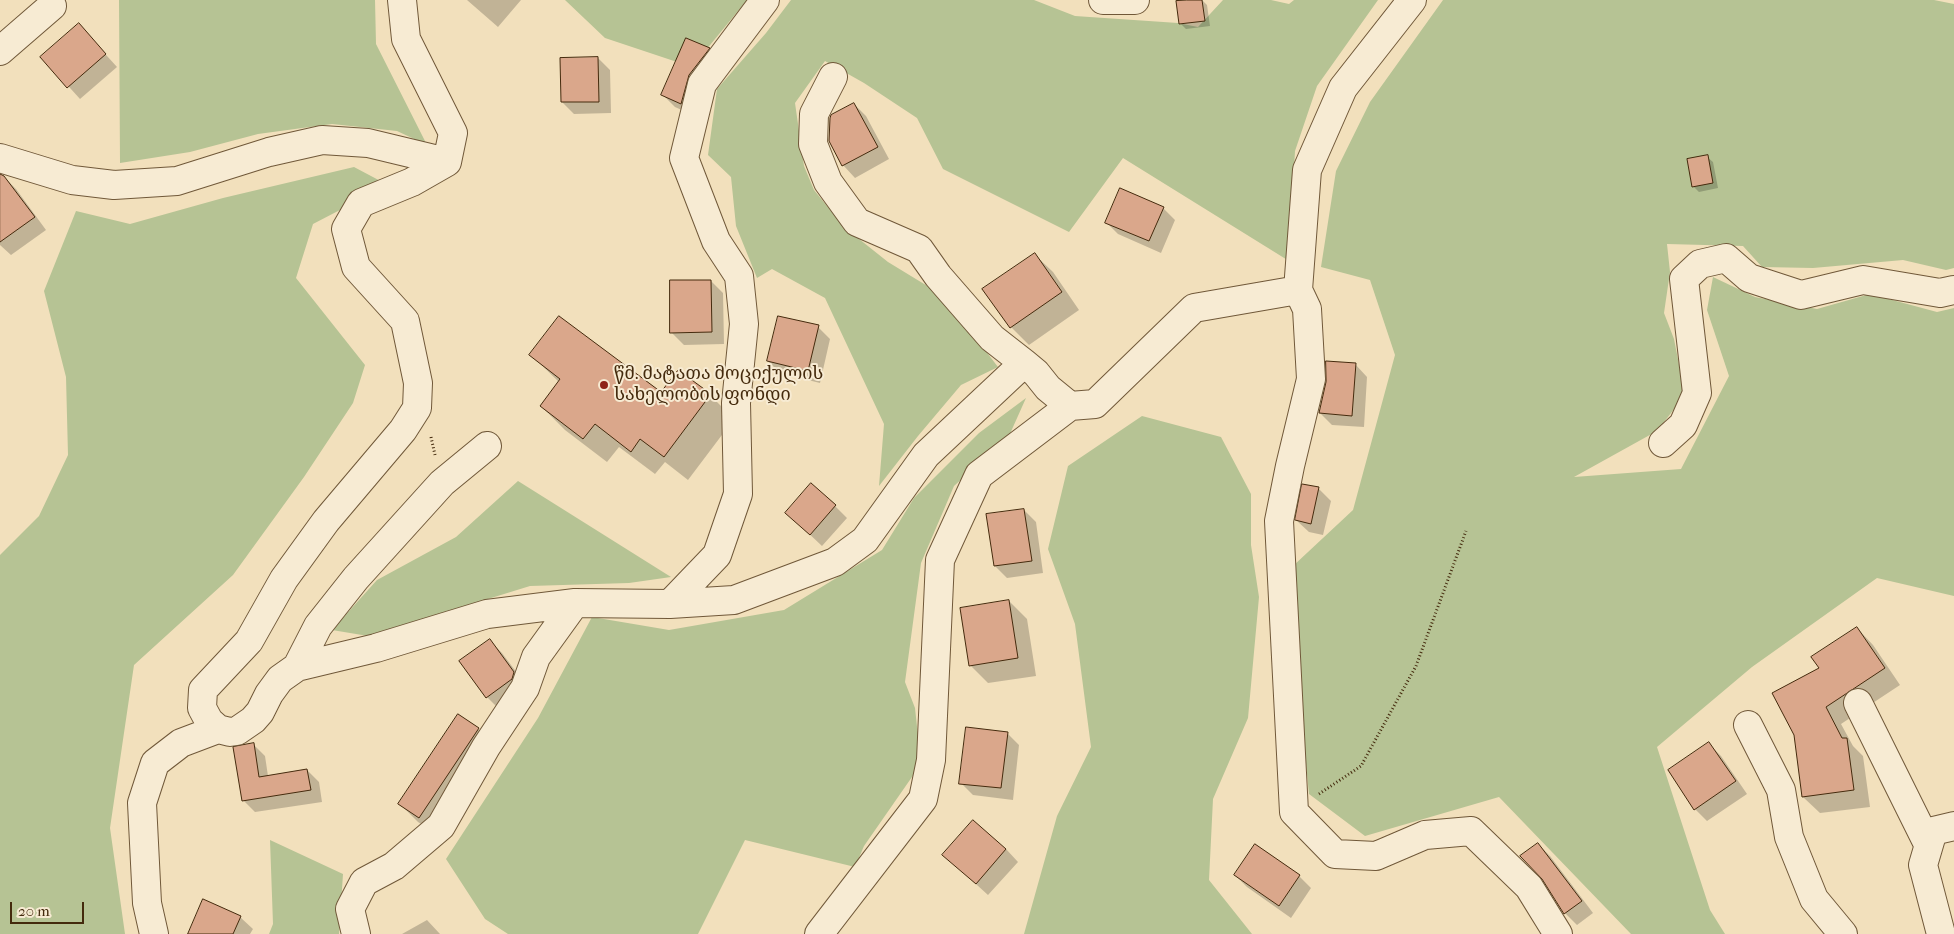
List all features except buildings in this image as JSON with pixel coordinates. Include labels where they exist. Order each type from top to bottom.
[{"type":"street","points":[[402,0],[406,39],[453,134],[447,162],[412,182],[361,203],[346,228],[356,268],[405,321],[418,383],[416,408],[403,430],[326,521],[284,579],[249,641],[203,690],[202,708],[209,721],[218,729],[230,732],[237,731],[248,725],[260,712],[268,694],[280,679],[297,667],[376,648],[487,614],[575,603],[670,604],[734,600],[835,562],[865,540],[926,455],[1024,363]]},
{"type":"street","points":[[670,604],[717,555],[738,494],[736,404],[744,324],[739,276],[716,241],[684,158],[702,84],[765,0]]},
{"type":"street","points":[[1103,0],[1135,0]]},
{"type":"street","points":[[1412,0],[1343,88],[1307,170],[1298,290],[1307,309],[1312,379],[1290,466],[1279,521],[1294,812],[1335,854],[1376,856],[1425,835],[1471,831],[1529,887],[1558,934]]},
{"type":"street","points":[[0,51],[52,6]]},
{"type":"street","points":[[833,77],[814,114],[813,144],[828,182],[857,222],[919,250],[938,276],[992,338],[1036,373],[1048,388],[1070,406]]},
{"type":"street","points":[[0,158],[72,180],[114,185],[177,181],[269,152],[322,140],[368,144],[447,162]]},
{"type":"street","points":[[1663,443],[1683,425],[1697,393],[1684,280],[1700,264],[1726,258],[1749,278],[1801,295],[1863,280],[1940,293],[1954,290]]},
{"type":"street","points":[[819,934],[923,799],[931,760],[940,560],[979,475],[1070,406],[1095,404],[1194,308],[1298,290]]},
{"type":"street","points":[[297,667],[318,626],[356,578],[442,483],[488,446]]},
{"type":"street","points":[[356,934],[350,909],[364,882],[394,866],[441,826],[486,747],[525,688],[536,657],[575,603]]},
{"type":"street","points":[[1858,703],[1928,844]]},
{"type":"street","points":[[1748,725],[1781,790],[1788,837],[1814,899],[1844,934]]},
{"type":"street","points":[[154,934],[147,904],[142,803],[155,763],[181,743],[218,729]]},
{"type":"street","points":[[1942,934],[1923,865],[1933,830],[1954,826]]},
{"type":"path","points":[[1294,812],[1361,766],[1416,666],[1466,531]]},
{"type":"green space","points":[[119,0],[375,0],[376,44],[427,145],[397,131],[332,124],[258,134],[190,152],[120,163]]},
{"type":"green space","points":[[565,0],[747,0],[692,67],[605,38]]},
{"type":"green space","points":[[791,0],[1034,0],[1075,16],[1178,23],[1198,27],[1223,0],[1271,0],[1289,4],[1294,0],[1378,0],[1317,86],[1295,151],[1289,261],[1123,158],[1069,232],[943,169],[917,118],[864,83],[825,61],[795,103],[804,166],[814,190],[844,227],[888,262],[929,287],[975,337],[998,367],[961,385],[879,486],[884,424],[825,298],[772,269],[757,278],[736,226],[731,177],[708,155],[717,89],[766,33]]},
{"type":"green space","points":[[1443,0],[1934,0],[1954,4],[1954,268],[1946,270],[1903,260],[1813,268],[1762,267],[1743,246],[1667,244],[1670,272],[1664,313],[1674,339],[1685,395],[1657,431],[1574,477],[1681,469],[1729,376],[1707,310],[1713,277],[1755,297],[1817,309],[1870,294],[1937,312],[1954,308],[1954,596],[1877,578],[1752,667],[1657,747],[1710,910],[1725,934],[1631,934],[1499,797],[1365,836],[1309,794],[1296,663],[1293,566],[1353,510],[1395,355],[1370,280],[1321,267],[1336,171],[1370,102]]},
{"type":"green space","points":[[354,167],[388,185],[313,224],[296,278],[365,365],[353,403],[304,477],[233,575],[134,665],[110,828],[125,934],[0,934],[0,555],[39,516],[68,455],[66,377],[44,291],[76,211],[130,224],[223,198]]},
{"type":"green space","points":[[1026,398],[1009,436],[954,486],[921,563],[905,682],[915,708],[921,764],[864,846],[855,867],[745,840],[698,934],[508,934],[485,919],[446,859],[538,718],[592,617],[669,630],[784,610],[882,550],[914,498],[979,433]]},
{"type":"green space","points":[[1142,416],[1221,437],[1251,494],[1251,545],[1259,597],[1248,718],[1213,799],[1209,880],[1252,934],[1024,934],[1057,816],[1091,747],[1075,624],[1048,549],[1068,466]]},
{"type":"green space","points":[[518,481],[671,577],[629,583],[530,586],[368,636],[332,630],[377,580],[456,537]]},
{"type":"green space","points":[[270,840],[343,874],[339,934],[269,934],[273,924]]},
{"type":"place","name":"წმ. მატათა მოციქულის სახელობის ფონდი","points":[[604,385]]}]
